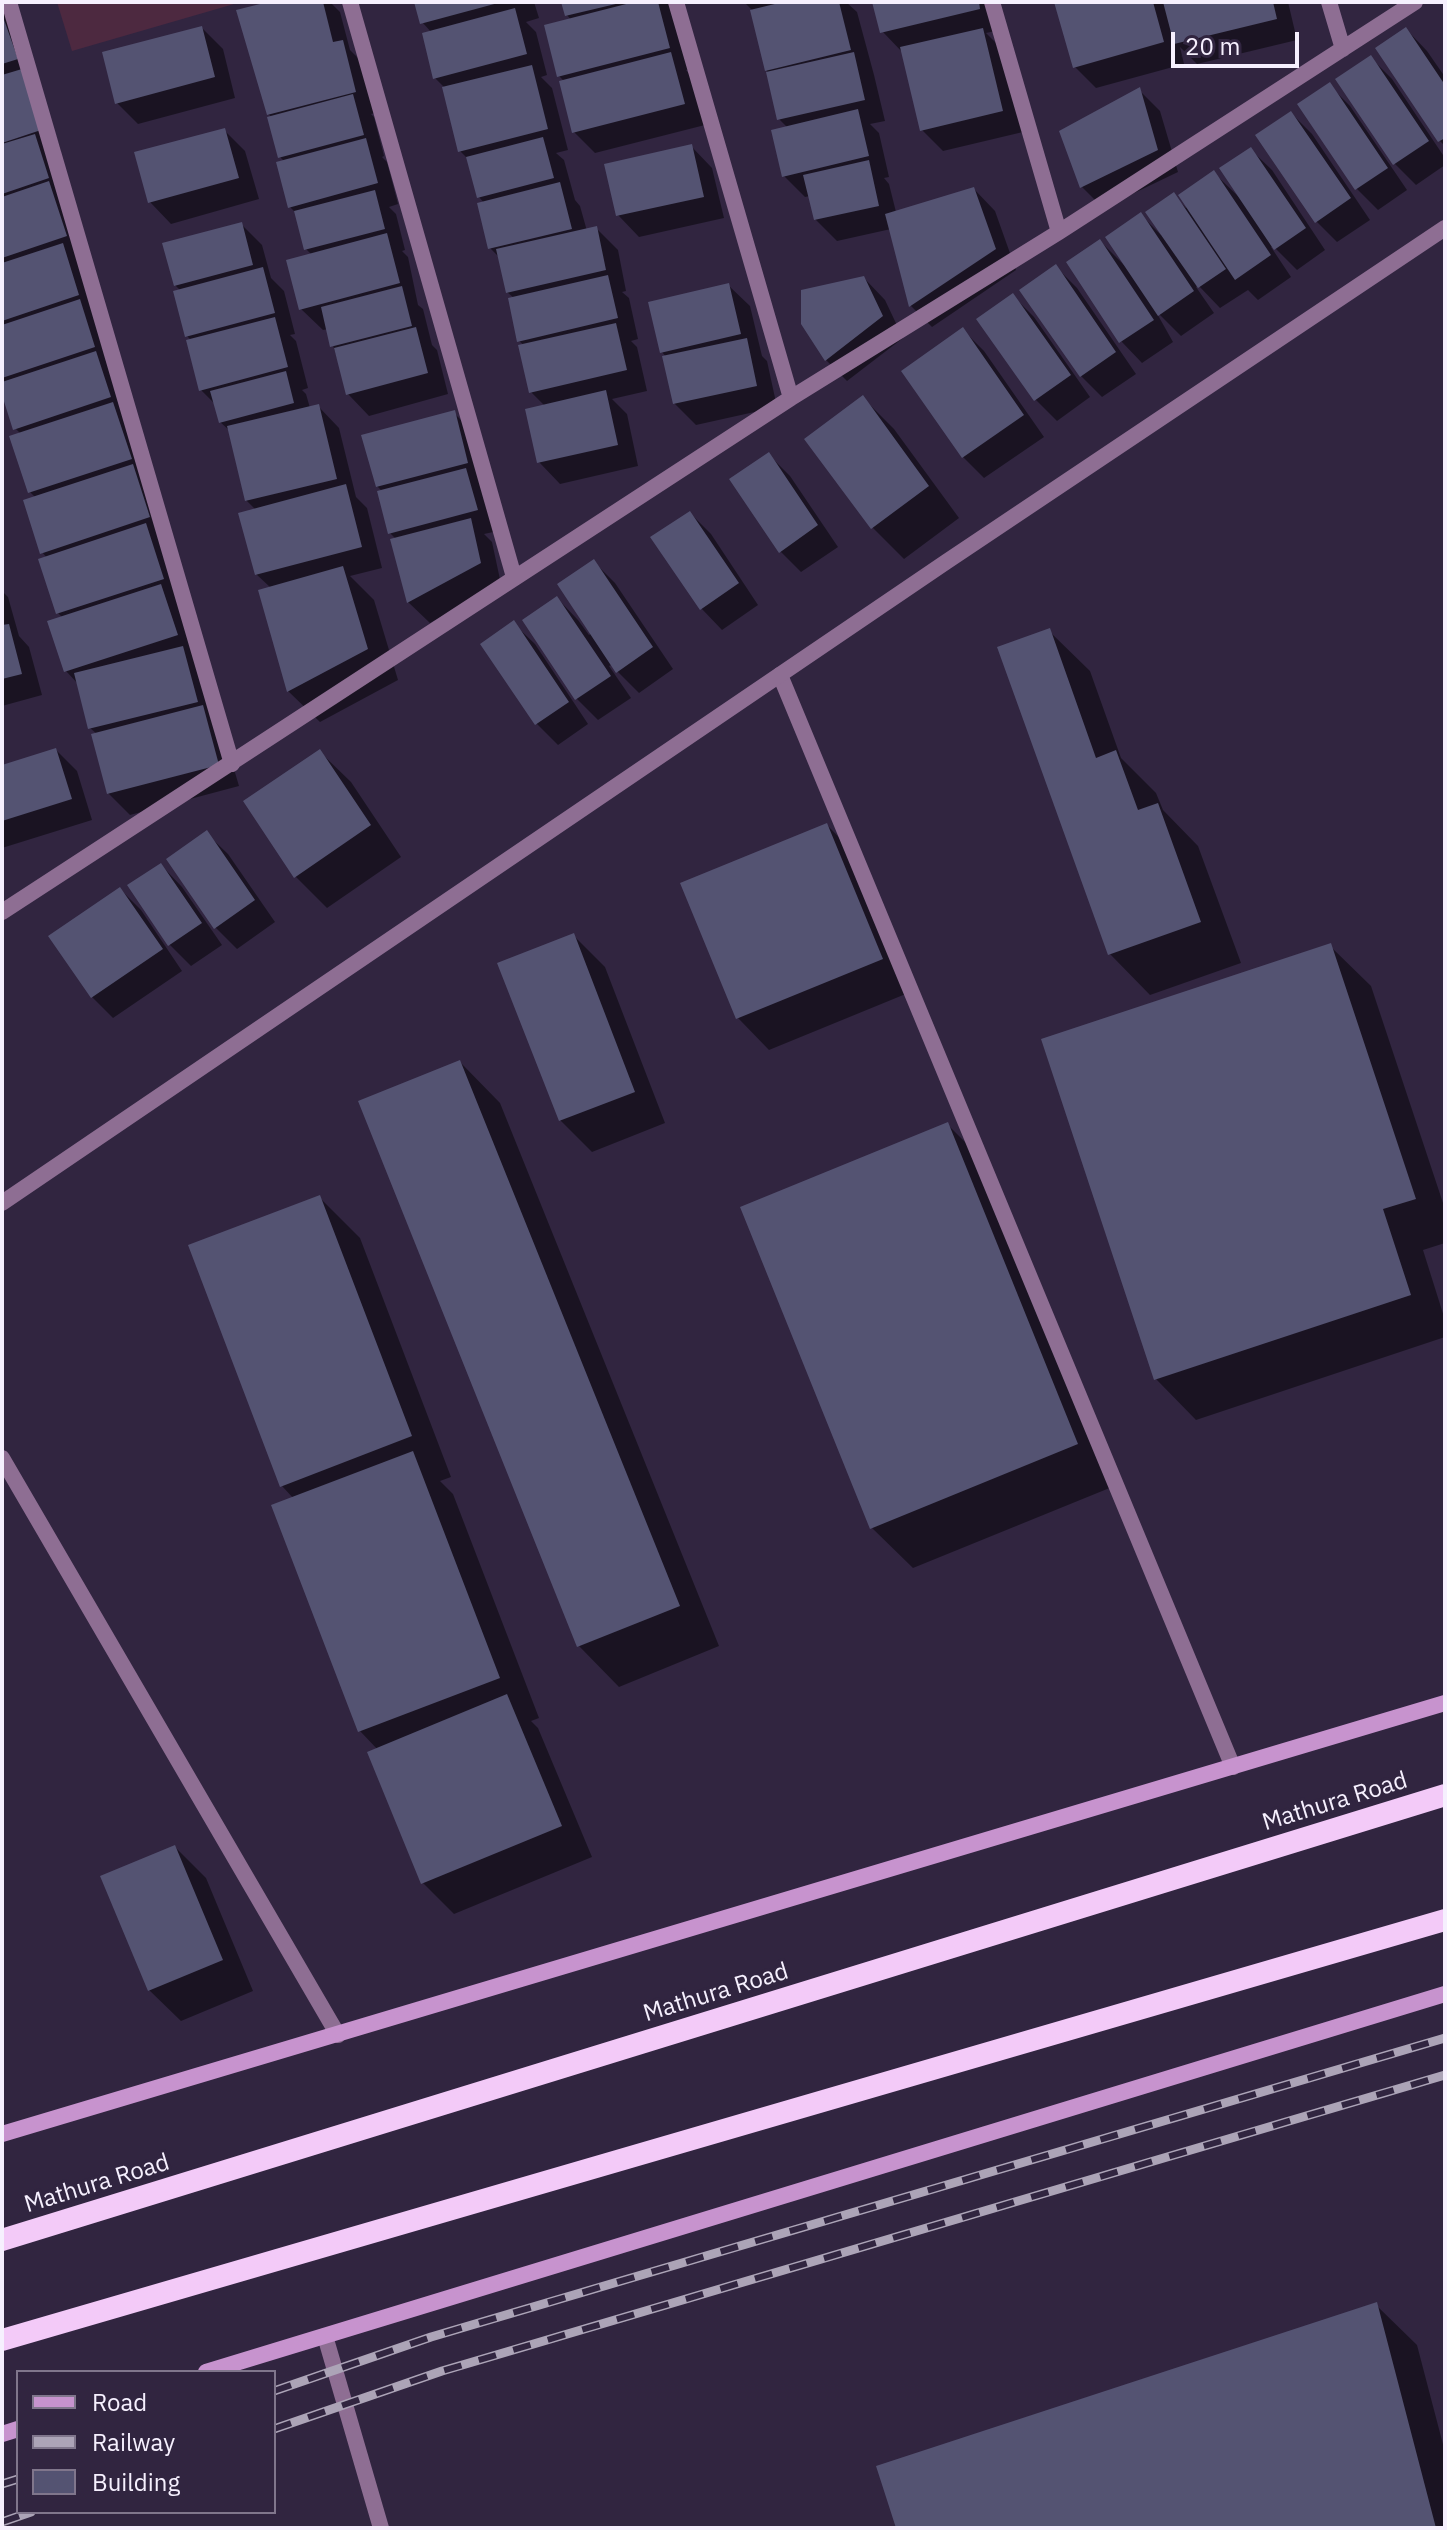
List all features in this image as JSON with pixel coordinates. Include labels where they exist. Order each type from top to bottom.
[{"type":"highway","name":"Mathura Road","points":[[2,2240],[1445,1795]]},
{"type":"highway","points":[[2,2340],[1445,1920]]},
{"type":"main road","points":[[2,2134],[1445,1703]]},
{"type":"main road","points":[[213,2370],[1445,1994]]},
{"type":"street","points":[[9,2],[232,764]]},
{"type":"street","points":[[350,2],[514,577]]},
{"type":"street","points":[[676,2],[791,398]]},
{"type":"street","points":[[992,2],[1059,232]]},
{"type":"street","points":[[1329,2],[1343,49]]},
{"type":"street","points":[[2,912],[791,398],[1059,232],[1415,2]]},
{"type":"street","points":[[2,1203],[1445,228]]},
{"type":"street","points":[[780,675],[1233,1767]]},
{"type":"street","points":[[2,1458],[338,2035]]},
{"type":"street","points":[[325,2336],[381,2528]]},
{"type":"shaded area","points":[[57,2],[241,2],[72,51]]},
{"type":"building","points":[[268,2],[323,2],[333,42],[343,40],[356,92],[267,115],[236,10]]},
{"type":"building","points":[[414,2],[498,2],[498,3],[420,24]]},
{"type":"building","points":[[561,2],[620,2],[620,3],[565,16]]},
{"type":"building","points":[[634,2],[658,2],[670,48],[557,77],[544,25]]},
{"type":"building","points":[[783,2],[839,2],[851,50],[765,71],[750,10]]},
{"type":"building","points":[[872,2],[979,2],[980,9],[880,33]]},
{"type":"building","points":[[1054,2],[1153,2],[1164,42],[1073,68]]},
{"type":"building","points":[[1163,2],[1273,2],[1277,19],[1174,44]]},
{"type":"building","points":[[515,8],[527,54],[433,79],[422,33]]},
{"type":"building","points":[[2,14],[18,59],[2,64]]},
{"type":"building","points":[[202,26],[215,77],[115,104],[102,52]]},
{"type":"building","points":[[1406,27],[1445,85],[1445,138],[1438,142],[1375,48]]},
{"type":"building","points":[[983,28],[1003,111],[920,131],[900,47]]},
{"type":"building","points":[[671,52],[685,104],[572,133],[559,81]]},
{"type":"building","points":[[854,52],[865,100],[777,120],[766,72]]},
{"type":"building","points":[[1371,55],[1429,141],[1393,165],[1335,79]]},
{"type":"building","points":[[532,65],[548,129],[458,152],[442,87]]},
{"type":"building","points":[[22,69],[41,130],[2,143],[2,75]]},
{"type":"building","points":[[1330,82],[1388,168],[1355,190],[1297,104]]},
{"type":"building","points":[[1140,87],[1158,150],[1080,188],[1059,131]]},
{"type":"building","points":[[353,94],[364,135],[278,158],[267,117]]},
{"type":"building","points":[[858,109],[869,156],[782,177],[771,130]]},
{"type":"building","points":[[1291,111],[1351,198],[1315,223],[1255,135]]},
{"type":"building","points":[[225,128],[239,178],[148,203],[134,152]]},
{"type":"building","points":[[35,134],[49,178],[2,194],[2,144]]},
{"type":"building","points":[[543,137],[554,178],[477,198],[466,157]]},
{"type":"building","points":[[366,138],[378,183],[288,208],[276,162]]},
{"type":"building","points":[[692,144],[704,197],[616,216],[604,164]]},
{"type":"building","points":[[1251,147],[1306,228],[1274,250],[1219,168]]},
{"type":"building","points":[[869,160],[879,206],[814,220],[803,175]]},
{"type":"building","points":[[1214,170],[1271,255],[1235,280],[1178,195]]},
{"type":"building","points":[[49,181],[67,236],[2,258],[2,197]]},
{"type":"building","points":[[560,182],[572,229],[488,249],[477,203]]},
{"type":"building","points":[[974,187],[996,249],[909,307],[885,214]]},
{"type":"building","points":[[375,190],[385,229],[304,250],[294,211]]},
{"type":"building","points":[[1174,192],[1226,269],[1198,288],[1145,212]]},
{"type":"building","points":[[1141,212],[1194,291],[1158,316],[1105,237]]},
{"type":"building","points":[[242,222],[253,265],[174,286],[162,243]]},
{"type":"building","points":[[597,226],[606,270],[506,293],[496,249]]},
{"type":"building","points":[[387,233],[400,283],[299,310],[286,260]]},
{"type":"building","points":[[1100,239],[1154,320],[1119,343],[1066,262]]},
{"type":"building","points":[[63,243],[79,295],[2,321],[2,263]]},
{"type":"building","points":[[1056,264],[1116,352],[1080,377],[1019,290]]},
{"type":"building","points":[[263,267],[275,313],[185,337],[173,291]]},
{"type":"building","points":[[608,275],[618,318],[517,342],[508,298]]},
{"type":"building","points":[[864,276],[883,316],[825,361],[801,324],[801,290]]},
{"type":"building","points":[[729,283],[741,334],[660,353],[648,302]]},
{"type":"building","points":[[402,286],[412,326],[330,347],[321,307]]},
{"type":"building","points":[[1013,293],[1071,375],[1034,401],[976,319]]},
{"type":"building","points":[[80,299],[95,347],[2,378],[2,325]]},
{"type":"building","points":[[275,317],[288,367],[199,391],[186,340]]},
{"type":"building","points":[[616,323],[627,370],[529,393],[518,345]]},
{"type":"building","points":[[416,327],[428,373],[346,395],[334,348]]},
{"type":"building","points":[[963,327],[1024,415],[962,458],[901,371]]},
{"type":"building","points":[[747,338],[757,386],[673,404],[662,356]]},
{"type":"building","points":[[96,351],[111,397],[13,430],[2,395],[2,382]]},
{"type":"building","points":[[286,371],[294,403],[219,423],[210,391]]},
{"type":"building","points":[[606,390],[618,445],[537,463],[525,409]]},
{"type":"building","points":[[863,395],[929,486],[871,529],[804,439]]},
{"type":"building","points":[[113,402],[132,459],[28,493],[9,436]]},
{"type":"building","points":[[319,404],[337,479],[245,501],[227,426]]},
{"type":"building","points":[[455,410],[468,463],[376,487],[361,435]]},
{"type":"building","points":[[769,452],[818,525],[779,553],[729,479]]},
{"type":"building","points":[[133,464],[150,517],[40,554],[23,500]]},
{"type":"building","points":[[466,468],[478,510],[388,534],[377,491]]},
{"type":"building","points":[[346,484],[362,547],[255,575],[238,513]]},
{"type":"building","points":[[690,511],[739,583],[700,610],[650,537]]},
{"type":"building","points":[[471,518],[481,563],[407,603],[390,539]]},
{"type":"building","points":[[146,523],[164,579],[56,614],[38,559]]},
{"type":"building","points":[[594,559],[653,647],[616,673],[557,584]]},
{"type":"building","points":[[343,566],[368,649],[287,692],[258,590]]},
{"type":"building","points":[[161,584],[178,635],[64,672],[47,621]]},
{"type":"building","points":[[557,596],[611,676],[575,700],[522,620]]},
{"type":"building","points":[[514,620],[569,702],[535,725],[480,644]]},
{"type":"building","points":[[9,624],[22,674],[2,679],[2,625]]},
{"type":"building","points":[[1050,628],[1096,758],[1116,750],[1138,810],[1158,803],[1201,922],[1108,955],[997,647]]},
{"type":"building","points":[[183,646],[198,702],[88,729],[74,673]]},
{"type":"building","points":[[203,705],[219,765],[107,794],[91,734]]},
{"type":"building","points":[[56,748],[72,799],[2,821],[2,765]]},
{"type":"building","points":[[320,749],[371,825],[294,878],[243,801]]},
{"type":"building","points":[[827,823],[883,959],[736,1019],[680,883]]},
{"type":"building","points":[[207,830],[255,900],[214,929],[166,859]]},
{"type":"building","points":[[161,863],[202,923],[168,946],[127,885]]},
{"type":"building","points":[[120,887],[163,949],[91,998],[48,936]]},
{"type":"building","points":[[574,933],[635,1092],[559,1121],[497,963]]},
{"type":"building","points":[[1331,943],[1416,1199],[1383,1209],[1411,1295],[1154,1380],[1041,1039]]},
{"type":"building","points":[[460,1060],[680,1606],[577,1647],[358,1101]]},
{"type":"building","points":[[948,1122],[1078,1444],[870,1529],[740,1207]]},
{"type":"building","points":[[320,1195],[412,1436],[280,1487],[188,1245]]},
{"type":"building","points":[[413,1451],[500,1678],[358,1732],[271,1505]]},
{"type":"building","points":[[507,1694],[562,1826],[421,1884],[367,1752]]},
{"type":"building","points":[[175,1845],[223,1960],[148,1991],[100,1876]]},
{"type":"building","points":[[1377,2302],[1436,2528],[896,2528],[876,2466]]},
{"type":"railway","points":[[276,2390],[431,2337],[1445,2038]]},
{"type":"railway","points":[[276,2428],[442,2371],[1445,2075]]},
{"type":"railway","points":[[2,2484],[16,2480]]},
{"type":"railway","points":[[2,2522],[25,2514]]}]
